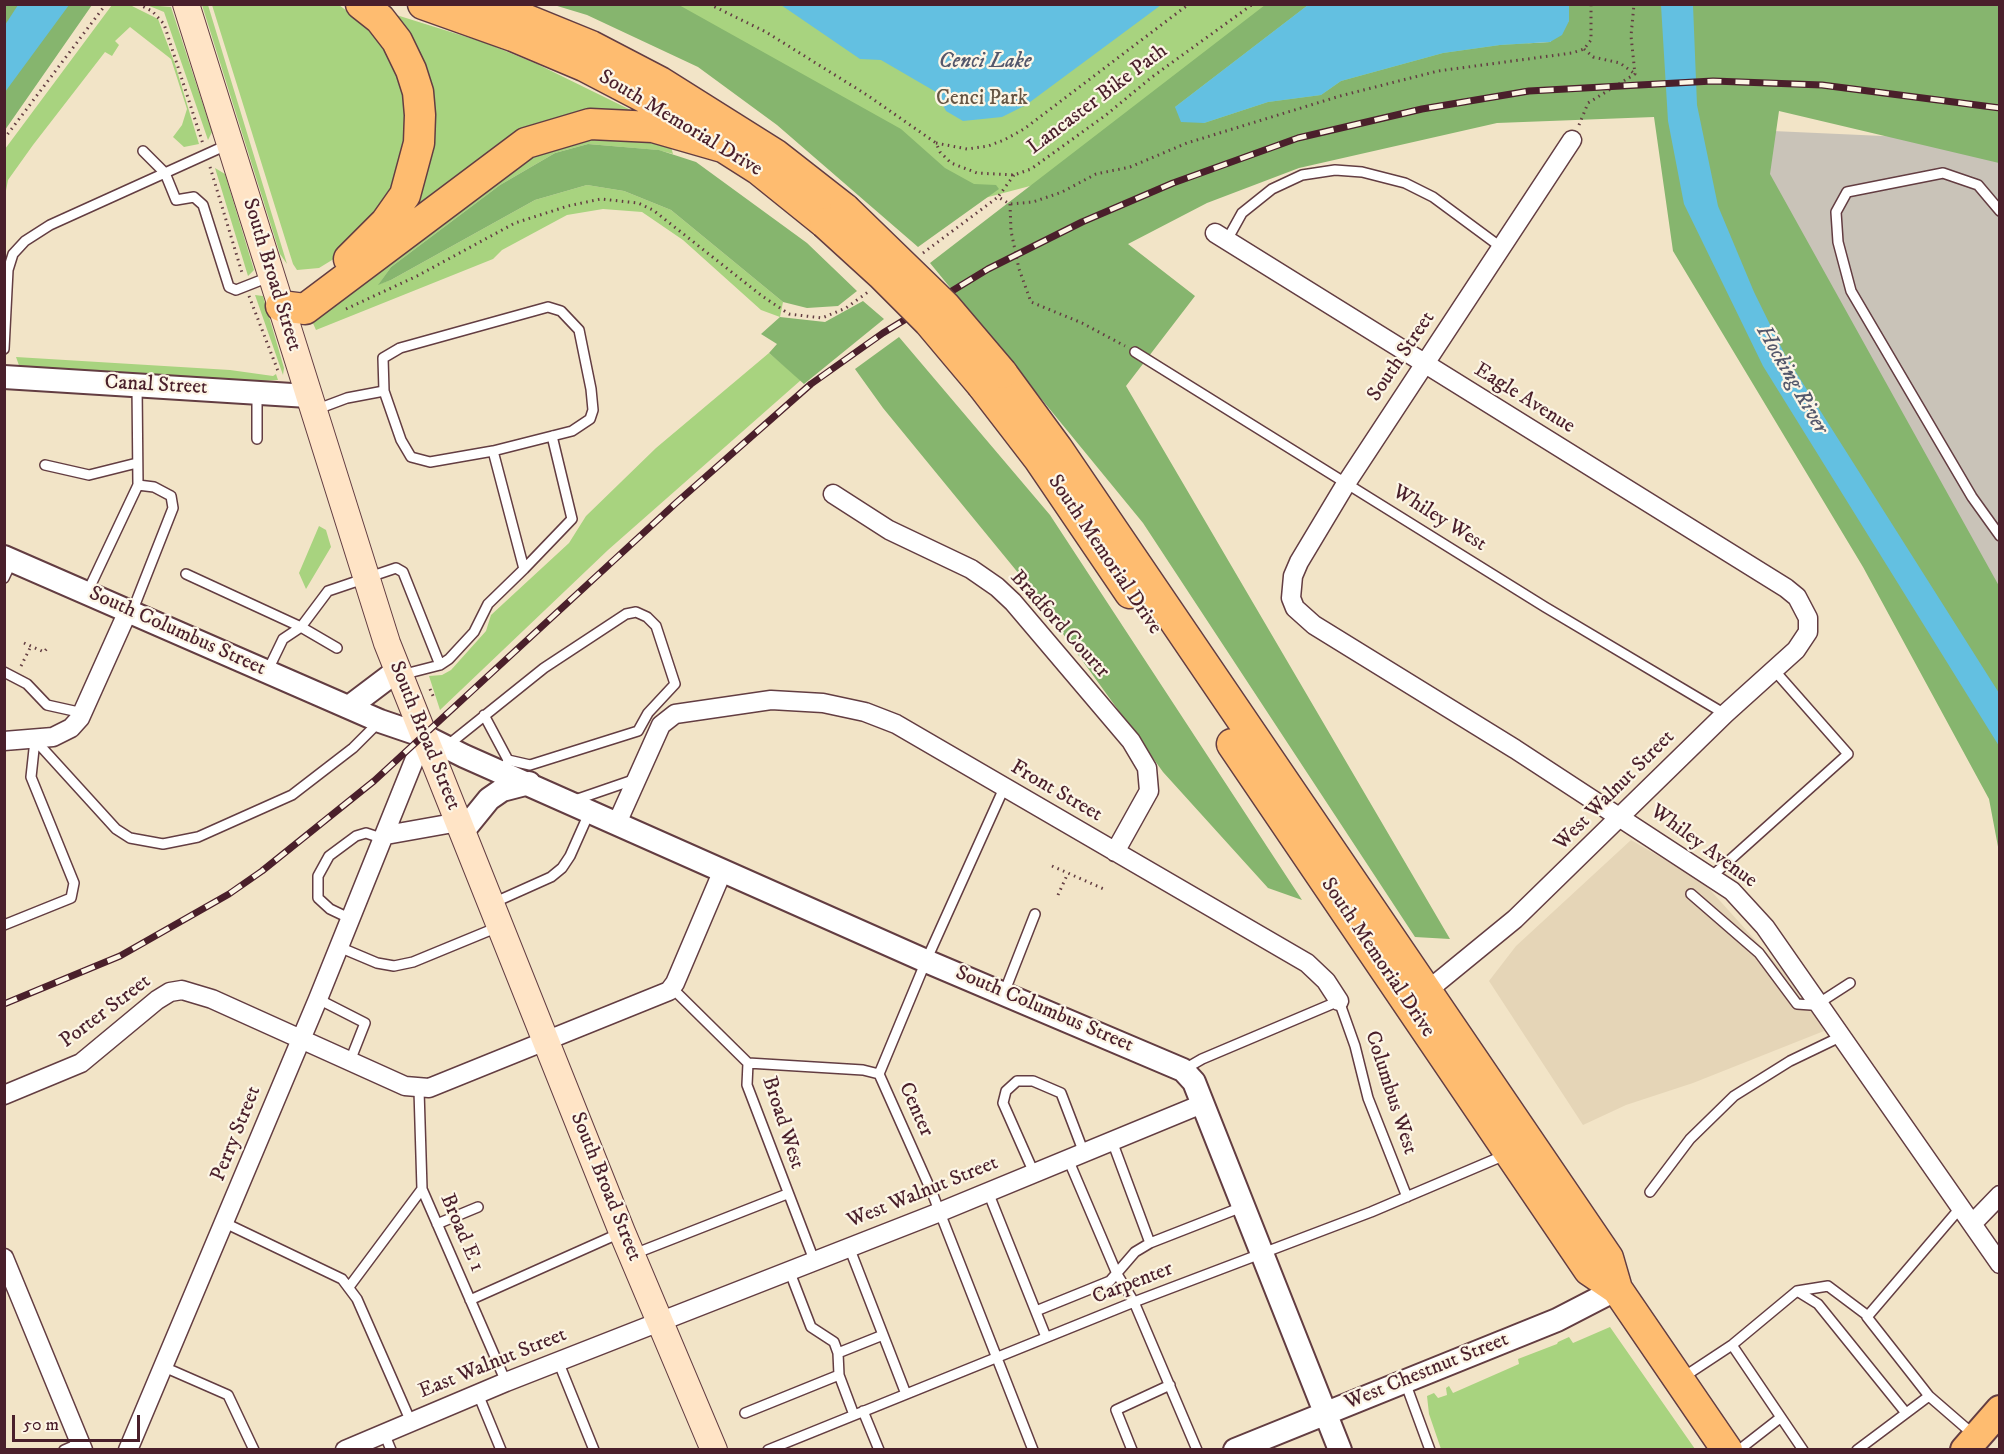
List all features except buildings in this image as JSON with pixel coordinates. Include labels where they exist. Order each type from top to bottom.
[{"type":"highway","points":[[281,306],[298,291],[333,272],[360,250],[386,222],[405,195],[413,169],[420,115],[411,70],[397,41],[380,19],[361,4]]},
{"type":"highway","name":"South Memorial Drive","points":[[423,4],[513,36],[584,66],[651,101],[758,170],[835,216]]},
{"type":"highway","name":"South Memorial Drive","points":[[489,4],[591,46],[660,82],[776,155],[835,216],[945,306],[992,379],[1039,459],[1589,1270],[1617,1289]]},
{"type":"highway","points":[[281,306],[305,309],[526,143],[537,139],[590,124],[643,127],[726,148]]},
{"type":"highway","name":"South Memorial Drive","points":[[992,379],[1058,448],[1608,1258],[1617,1289],[1727,1449]]},
{"type":"main road","name":"South Broad Street","points":[[186,4],[365,577],[399,673],[435,741],[461,827],[627,1244],[714,1449]]},
{"type":"main road","points":[[1971,1443],[2000,1410]]},
{"type":"street","name":"South Street","points":[[1295,608],[1290,588],[1293,576],[1347,482],[1572,140]]},
{"type":"street","name":"Eagle Avenue","points":[[1221,236],[1786,588],[1804,607]]},
{"type":"street","name":"Canal Street","points":[[4,377],[257,391],[311,403]]},
{"type":"street","name":"Bradford Courtr","points":[[833,494],[889,530],[971,570],[997,587],[1013,602],[1131,741],[1147,768],[1149,791],[1115,852]]},
{"type":"street","name":"South Columbus Street","points":[[7,565],[87,593],[380,721],[506,766],[529,783],[569,802],[926,961],[1183,1070]]},
{"type":"street","name":"West Walnut Street","points":[[1427,992],[1515,919],[1806,638],[1809,627],[1804,607]]},
{"type":"street","name":"Whiley Avenue","points":[[1295,608],[1314,625],[1621,817],[1732,891],[1765,927],[2000,1264]]},
{"type":"street","points":[[4,741],[35,740],[62,733],[71,728],[83,713],[130,611]]},
{"type":"street","points":[[349,707],[399,673]]},
{"type":"street","name":"Front Street","points":[[617,823],[661,725],[667,718],[714,707],[771,700],[823,703],[865,712],[896,724],[1307,963],[1326,981],[1339,1001]]},
{"type":"street","name":"Perry Street","points":[[128,1449],[225,1223],[385,837],[435,741]]},
{"type":"street","points":[[385,837],[461,827],[502,790],[529,783]]},
{"type":"street","points":[[419,1090],[451,1081],[546,1040],[664,994],[672,988],[723,870]]},
{"type":"street","name":"Porter Street","points":[[4,1095],[81,1063],[170,992],[194,992],[405,1086],[419,1090]]},
{"type":"street","points":[[1183,1070],[1194,1082],[1340,1449]]},
{"type":"street","name":"West Walnut Street","points":[[660,1323],[814,1260],[940,1212],[1202,1104]]},
{"type":"street","points":[[1972,1224],[2000,1195]]},
{"type":"street","points":[[4,1258],[75,1447]]},
{"type":"street","name":"West Chestnut Street","points":[[1235,1449],[1557,1320],[1617,1289]]},
{"type":"street","name":"East Walnut Street","points":[[345,1449],[388,1441],[411,1422],[558,1361],[660,1323]]},
{"type":"lane","points":[[4,349],[6,280],[13,254],[35,233],[231,143]]},
{"type":"lane","points":[[143,151],[165,173],[176,200],[194,197],[203,205],[229,287],[236,290],[271,276]]},
{"type":"lane","points":[[1221,236],[1242,213],[1272,189],[1302,175],[1335,170],[1362,172],[1405,183],[1432,197],[1502,248]]},
{"type":"lane","points":[[2000,211],[1978,185],[1943,173],[1847,192],[1836,212],[1838,242],[1851,291],[1972,497],[2000,536]]},
{"type":"lane","points":[[548,307],[561,310],[579,330],[593,410],[584,426],[493,451],[430,462],[411,457],[401,440],[384,391],[383,358],[389,353],[548,307]]},
{"type":"lane","name":"Whiley West","points":[[1135,352],[1555,613],[1725,714]]},
{"type":"lane","points":[[87,593],[138,485],[137,385]]},
{"type":"lane","points":[[257,391],[257,439]]},
{"type":"lane","points":[[311,403],[384,391]]},
{"type":"lane","points":[[399,673],[440,665],[474,632],[488,604],[572,519],[552,436]]},
{"type":"lane","points":[[493,451],[524,569]]},
{"type":"lane","points":[[45,465],[89,475],[137,463]]},
{"type":"lane","points":[[130,611],[173,508],[171,496],[154,487],[138,485]]},
{"type":"lane","points":[[267,672],[283,639],[301,627],[328,591],[396,568],[401,569],[440,665]]},
{"type":"lane","points":[[186,574],[301,627],[337,648]]},
{"type":"lane","points":[[435,741],[484,716],[544,668],[626,614],[636,612],[647,617],[656,626],[675,684],[648,713],[638,731],[530,765],[506,766],[484,716]]},
{"type":"lane","points":[[1712,876],[1848,754],[1774,670]]},
{"type":"lane","points":[[4,672],[27,684],[47,705],[83,713]]},
{"type":"lane","points":[[35,740],[116,829],[130,838],[164,844],[198,837],[292,795],[353,748],[380,721]]},
{"type":"lane","points":[[4,925],[71,898],[74,883],[31,777],[35,740]]},
{"type":"lane","points":[[569,802],[638,778]]},
{"type":"lane","name":"Center","points":[[1004,788],[926,961],[879,1074],[940,1212],[1033,1449]]},
{"type":"lane","points":[[339,947],[377,963],[394,966],[412,962],[496,915],[562,868],[570,856],[590,811]]},
{"type":"lane","points":[[351,919],[330,909],[318,898],[318,876],[329,856],[356,836],[366,833],[385,837]]},
{"type":"lane","points":[[1691,894],[1759,953],[1797,1004],[1811,1005],[1850,983]]},
{"type":"lane","points":[[1004,993],[1035,914]]},
{"type":"lane","name":"Broad West","points":[[672,988],[748,1063],[747,1085],[814,1260]]},
{"type":"lane","points":[[318,999],[365,1023],[350,1061]]},
{"type":"lane","points":[[1183,1070],[1202,1059],[1339,1001]]},
{"type":"lane","name":"Columbus West","points":[[1339,1001],[1355,1046],[1368,1098],[1407,1197]]},
{"type":"lane","points":[[1650,1192],[1690,1139],[1734,1096],[1790,1061],[1842,1036]]},
{"type":"lane","points":[[748,1063],[863,1070],[879,1074]]},
{"type":"lane","points":[[1034,1173],[1003,1103],[1006,1091],[1017,1081],[1033,1081],[1061,1093],[1076,1156],[1117,1274],[1134,1302],[1197,1449]]},
{"type":"lane","name":"Broad E 1","points":[[419,1090],[422,1189],[506,1382]]},
{"type":"lane","points":[[1112,1141],[1150,1243]]},
{"type":"lane","name":"Carpenter","points":[[768,1449],[1134,1302],[1407,1197],[1510,1153]]},
{"type":"lane","points":[[350,1287],[422,1189]]},
{"type":"lane","points":[[988,1192],[1046,1337]]},
{"type":"lane","points":[[470,1300],[627,1244],[787,1194]]},
{"type":"lane","points":[[1036,1311],[1110,1281],[1135,1252],[1150,1243],[1244,1206]]},
{"type":"lane","points":[[437,1224],[478,1207]]},
{"type":"lane","points":[[1868,1316],[1961,1207]]},
{"type":"lane","points":[[225,1223],[333,1272],[350,1287],[411,1422]]},
{"type":"lane","points":[[849,1247],[906,1394]]},
{"type":"lane","points":[[789,1270],[811,1327],[834,1342],[838,1353],[839,1375],[879,1449]]},
{"type":"lane","points":[[1680,1379],[1732,1345],[1797,1291],[1828,1286],[1868,1316],[1929,1396],[1971,1443]]},
{"type":"lane","points":[[1797,1291],[1818,1304],[1906,1413]]},
{"type":"lane","points":[[838,1353],[883,1335]]},
{"type":"lane","points":[[1732,1345],[1803,1449]]},
{"type":"lane","points":[[558,1361],[594,1449]]},
{"type":"lane","points":[[164,1367],[228,1395],[254,1449]]},
{"type":"lane","points":[[745,1413],[839,1375]]},
{"type":"lane","points":[[1404,1382],[1430,1449]]},
{"type":"lane","points":[[1132,1449],[1116,1410],[1170,1385]]},
{"type":"lane","points":[[478,1394],[501,1449]]},
{"type":"lane","points":[[1857,1449],[1929,1396]]},
{"type":"lane","points":[[1739,1449],[1780,1418]]},
{"type":"path","points":[[4,140],[106,4]]},
{"type":"path","points":[[138,4],[152,10],[164,24],[202,141]]},
{"type":"path","name":"Lancaster Bike Path","points":[[709,4],[766,32],[867,95],[936,143],[945,159],[965,170],[1014,175],[1031,169],[1106,115],[1152,76],[1253,4]]},
{"type":"path","points":[[936,143],[967,149],[988,146],[1014,134],[1189,4]]},
{"type":"path","points":[[998,197],[1010,204],[1033,202],[1062,192],[1096,174],[1130,167],[1186,143],[1340,96],[1438,71],[1572,53],[1584,49],[1591,40],[1591,4]]},
{"type":"path","points":[[1634,4],[1631,36],[1635,74]]},
{"type":"path","points":[[1584,49],[1593,57],[1620,63],[1635,74]]},
{"type":"path","points":[[1572,140],[1588,103],[1635,74]]},
{"type":"path","points":[[920,254],[998,197],[1014,175]]},
{"type":"path","points":[[338,313],[417,276],[515,223],[568,206],[602,199],[638,203],[653,210],[762,296],[789,314],[822,318],[846,308],[874,288]]},
{"type":"path","points":[[1010,204],[1011,231],[1019,269],[1031,302],[1082,323],[1135,352]]},
{"type":"path","points":[[24,643],[44,652],[49,646]]},
{"type":"path","points":[[14,677],[30,646]]},
{"type":"path","points":[[430,689],[434,699]]},
{"type":"path","points":[[1052,866],[1106,890]]},
{"type":"path","points":[[1058,895],[1068,873]]},
{"type":"shaded area","points":[[1707,128],[1949,139],[1999,147],[1999,671]]},
{"type":"shaded area","points":[[1631,840],[1703,882],[1801,991],[1824,1031],[1693,1083],[1626,1105],[1583,1125],[1489,981],[1516,946]]},
{"type":"green space","name":"Cenci Park","points":[[1665,4],[1083,172],[958,205],[620,5]]},
{"type":"green space","points":[[5,5],[92,5],[5,130]]},
{"type":"green space","points":[[112,5],[130,5],[158,19],[175,64],[199,144],[184,147],[173,137],[182,125],[187,109],[171,59],[130,27],[115,41],[119,45],[112,56],[105,52],[33,145],[8,180],[5,196],[5,149]]},
{"type":"green space","points":[[147,5],[171,7],[212,132],[208,140],[164,12]]},
{"type":"green space","points":[[202,5],[208,5],[287,264],[280,254]]},
{"type":"green space","points":[[212,5],[339,5],[371,29],[385,46],[405,94],[409,142],[391,194],[337,257],[319,268],[297,270],[293,264]]},
{"type":"green space","points":[[554,5],[679,5],[901,129],[945,168],[974,184],[996,185],[999,189],[918,247],[777,125],[698,67],[587,15]]},
{"type":"green space","points":[[1265,5],[1308,5],[1175,107],[1204,123],[1268,102],[1321,95],[1341,81],[1443,53],[1500,45],[1550,42],[1569,21],[1569,5],[1999,5],[1999,163],[1779,111],[1770,174],[1999,586],[1999,852],[1989,799],[1863,567],[1673,251],[1654,117],[1497,123],[1299,168],[1207,203],[1128,244],[1195,296],[1126,386],[1450,939],[1415,937],[1143,523],[930,263]]},
{"type":"green space","points":[[390,13],[486,43],[537,64],[649,119],[570,120],[383,241],[427,163]]},
{"type":"green space","points":[[587,136],[655,142],[671,147],[673,154],[658,150],[588,144],[555,153],[500,185],[391,267],[379,284],[391,280],[535,200],[587,185],[624,191],[671,210],[783,302],[780,317],[761,310],[683,240],[642,212],[603,209],[567,215],[502,250],[493,259],[316,330],[312,321],[321,311],[528,156]]},
{"type":"green space","points":[[588,144],[659,150],[696,162],[807,243],[857,291],[838,306],[807,308],[783,302],[671,210],[624,191],[587,185],[535,200],[378,285],[391,267],[500,185],[555,153]]},
{"type":"green space","points":[[215,168],[225,174],[254,270],[248,276]]},
{"type":"green space","points":[[255,295],[263,296],[284,368],[283,375]]},
{"type":"green space","points":[[863,301],[884,319],[804,384],[769,353],[777,344],[761,334],[780,317],[825,322]]},
{"type":"green space","points":[[899,337],[1050,515],[1302,900],[1268,888],[1163,772],[1024,580],[883,408],[855,369]]},
{"type":"green space","points":[[769,353],[801,380],[608,550],[440,710],[429,676],[442,675],[451,670],[486,631],[491,615],[569,543],[586,516],[656,448]]},
{"type":"green space","points":[[16,357],[230,370],[273,376],[276,374],[278,380],[243,382],[21,371]]},
{"type":"green space","points":[[319,526],[326,530],[331,547],[306,589],[299,573]]},
{"type":"green space","points":[[1610,1327],[1695,1449],[1441,1449],[1429,1414],[1427,1396],[1434,1393],[1438,1398],[1447,1395],[1446,1388],[1449,1386],[1453,1393],[1519,1364],[1518,1359],[1569,1337],[1573,1343]]},
{"type":"water","points":[[1569,4],[1569,21],[1562,35],[1550,42],[1500,45],[1443,53],[1341,81],[1321,95],[1268,102],[1204,123],[1181,122],[1175,107],[1308,5]]},
{"type":"water","points":[[18,5],[69,5],[5,92],[5,25]]},
{"type":"water","name":"Cenci Lake","points":[[781,5],[1161,5],[1026,105],[1002,117],[963,121],[946,111],[936,92],[881,60],[860,59]]},
{"type":"water","name":"Hocking River","points":[[1661,5],[1693,5],[1697,105],[1718,206],[1754,292],[1785,355],[1999,693],[1999,746],[1763,366],[1684,204],[1668,121]]},
{"type":"railway","points":[[4,1004],[120,956],[229,894],[262,871],[374,781],[676,503],[811,384],[883,333],[988,269],[1082,222],[1173,183],[1298,138],[1422,109],[1529,91],[1713,81],[1822,85],[2000,108]]}]
